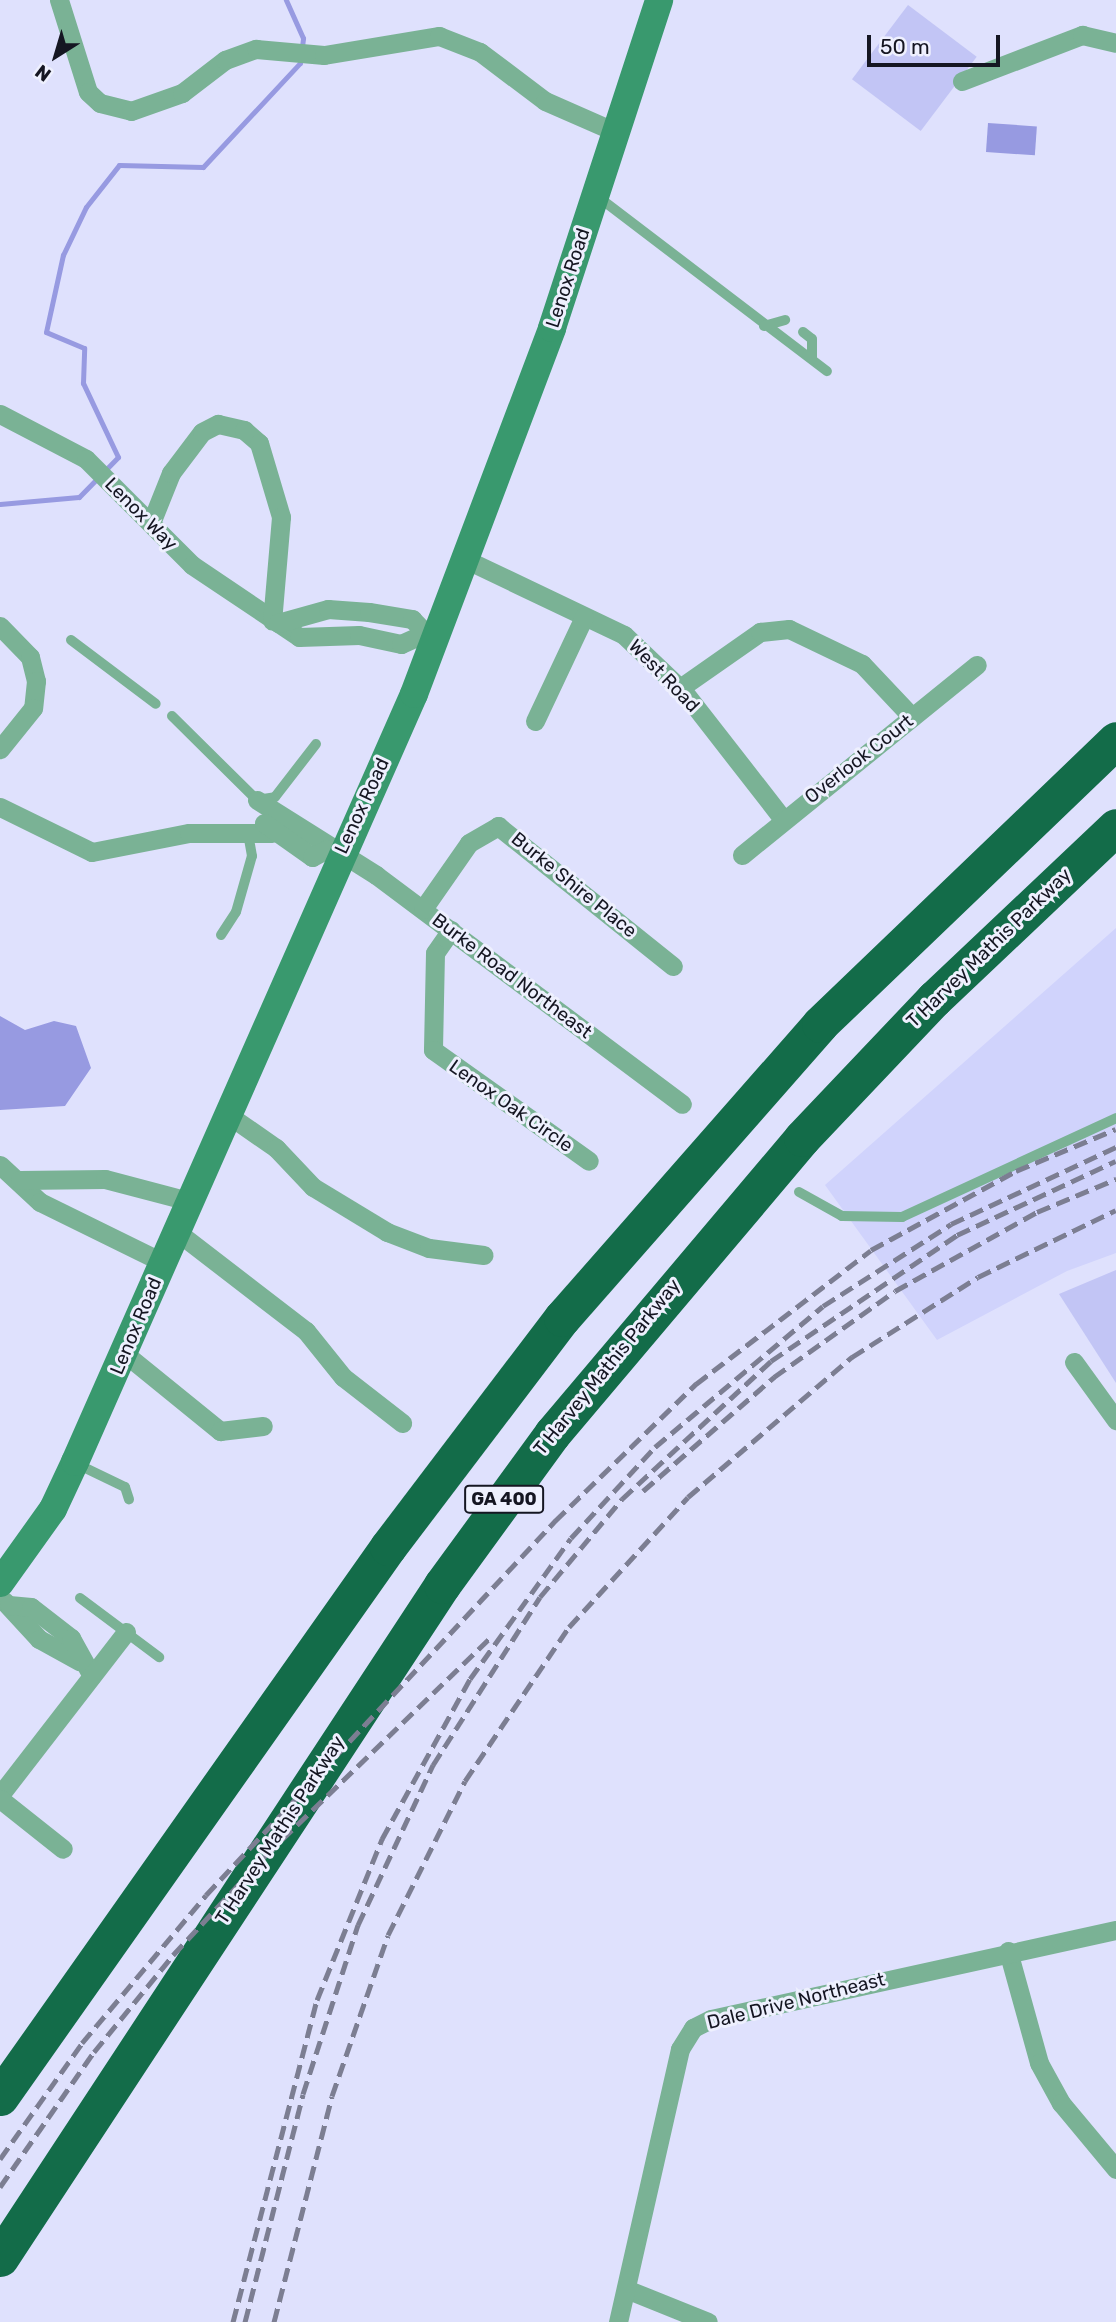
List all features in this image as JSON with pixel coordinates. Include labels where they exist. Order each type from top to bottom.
[{"type":"highway","name":"GA 400","points":[[0,2097],[388,1547],[562,1318],[820,1024],[1116,740]]},
{"type":"highway","name":"T Harvey Mathis Parkway","points":[[0,2258],[442,1585],[561,1423],[820,1118],[1116,827]]},
{"type":"street","points":[[59,0],[88,92],[100,103],[131,111],[182,93],[225,60],[256,48],[319,55],[439,36],[480,52],[545,101],[618,133]]},
{"type":"street","name":"Lenox Road","points":[[3,1596],[53,1508],[75,1462],[227,1114],[333,852],[428,638],[469,561],[618,133],[659,0]]},
{"type":"street","points":[[962,81],[1082,35],[1116,43]]},
{"type":"street","name":"Lenox Way","points":[[0,414],[86,459],[192,565],[299,637],[359,635],[401,644],[428,638]]},
{"type":"street","points":[[151,523],[172,473],[202,432],[218,424],[244,430],[259,443],[281,517],[275,622],[295,614],[362,612],[412,619],[428,638]]},
{"type":"street","name":"West Road","points":[[469,561],[624,635],[680,688],[783,819]]},
{"type":"street","points":[[359,635],[362,612]]},
{"type":"street","points":[[535,721],[584,617]]},
{"type":"street","points":[[0,626],[30,657],[36,681],[33,708],[0,749]]},
{"type":"street","points":[[680,688],[760,632],[789,629],[862,664],[912,717]]},
{"type":"street","name":"Overlook Court","points":[[742,855],[783,819],[977,665]]},
{"type":"street","name":"Burke Road Northeast","points":[[257,800],[285,834],[333,852],[423,909],[682,1104]]},
{"type":"street","points":[[0,807],[92,852],[188,833],[285,834]]},
{"type":"street","name":"Burke Shire Place","points":[[423,909],[469,843],[498,826],[673,966]]},
{"type":"street","name":"Lenox Oak Circle","points":[[451,930],[435,953],[433,1050],[589,1161]]},
{"type":"street","points":[[227,1114],[276,1148],[313,1188],[387,1232],[429,1248],[484,1255]]},
{"type":"street","points":[[0,1165],[56,1210],[162,1262]]},
{"type":"street","points":[[20,1180],[68,1180],[79,1186],[105,1179],[189,1201]]},
{"type":"street","points":[[56,1210],[68,1180]]},
{"type":"street","points":[[176,1231],[306,1331],[343,1377],[402,1423]]},
{"type":"street","points":[[124,1353],[220,1431],[263,1426]]},
{"type":"street","points":[[1074,1362],[1116,1420]]},
{"type":"street","points":[[3,1596],[79,1661],[92,1676]]},
{"type":"street","points":[[63,1849],[0,1797],[125,1632]]},
{"type":"street","name":"Dale Drive Northeast","points":[[618,2322],[680,2049],[693,2028],[1008,1951],[1116,1930]]},
{"type":"street","points":[[1008,1951],[1039,2063],[1061,2104],[1116,2169]]},
{"type":"street","points":[[626,2289],[708,2322]]},
{"type":"lane","points":[[596,195],[764,326],[827,370]]},
{"type":"lane","points":[[764,326],[785,320]]},
{"type":"lane","points":[[803,332],[812,339],[812,359]]},
{"type":"lane","points":[[71,640],[156,704]]},
{"type":"lane","points":[[172,716],[257,800],[275,797],[316,744]]},
{"type":"lane","points":[[221,935],[236,912],[249,867],[248,834]]},
{"type":"lane","points":[[799,1192],[842,1216],[902,1217],[1116,1118]]},
{"type":"lane","points":[[75,1462],[125,1487],[129,1500]]},
{"type":"lane","points":[[80,1598],[159,1657]]},
{"type":"shaded area","points":[[908,5],[977,57],[921,131],[852,79]]},
{"type":"shaded area","points":[[988,123],[1037,126],[1035,155],[986,152]]},
{"type":"shaded area","points":[[1116,928],[1116,1253],[1067,1271],[937,1340],[825,1185]]},
{"type":"shaded area","points":[[0,1016],[25,1030],[54,1021],[76,1026],[91,1068],[65,1106],[0,1110]]},
{"type":"shaded area","points":[[1116,1270],[1116,1383],[1059,1294]]},
{"type":"waterway","points":[[0,504],[79,497],[118,457],[83,383],[84,348],[46,332],[63,255],[86,207],[119,165],[203,167],[300,63],[303,38],[286,0]]},
{"type":"railway","points":[[0,2159],[82,2043],[206,1895],[555,1521],[696,1384],[871,1250],[1016,1171],[1116,1129]]},
{"type":"railway","points":[[233,2322],[317,2000],[382,1839],[470,1679],[571,1538],[655,1447],[823,1306],[951,1224],[1116,1147]]},
{"type":"railway","points":[[245,2322],[303,2094],[358,1925],[433,1765],[540,1597],[622,1499],[771,1361],[957,1235],[1116,1161]]},
{"type":"railway","points":[[643,1491],[774,1377],[895,1291],[1037,1212],[1116,1179]]},
{"type":"railway","points":[[274,2322],[332,2096],[388,1935],[465,1781],[569,1627],[688,1497],[852,1357],[978,1277],[1116,1210]]},
{"type":"railway","points":[[0,2187],[94,2052],[173,1955],[267,1854],[489,1639]]}]
